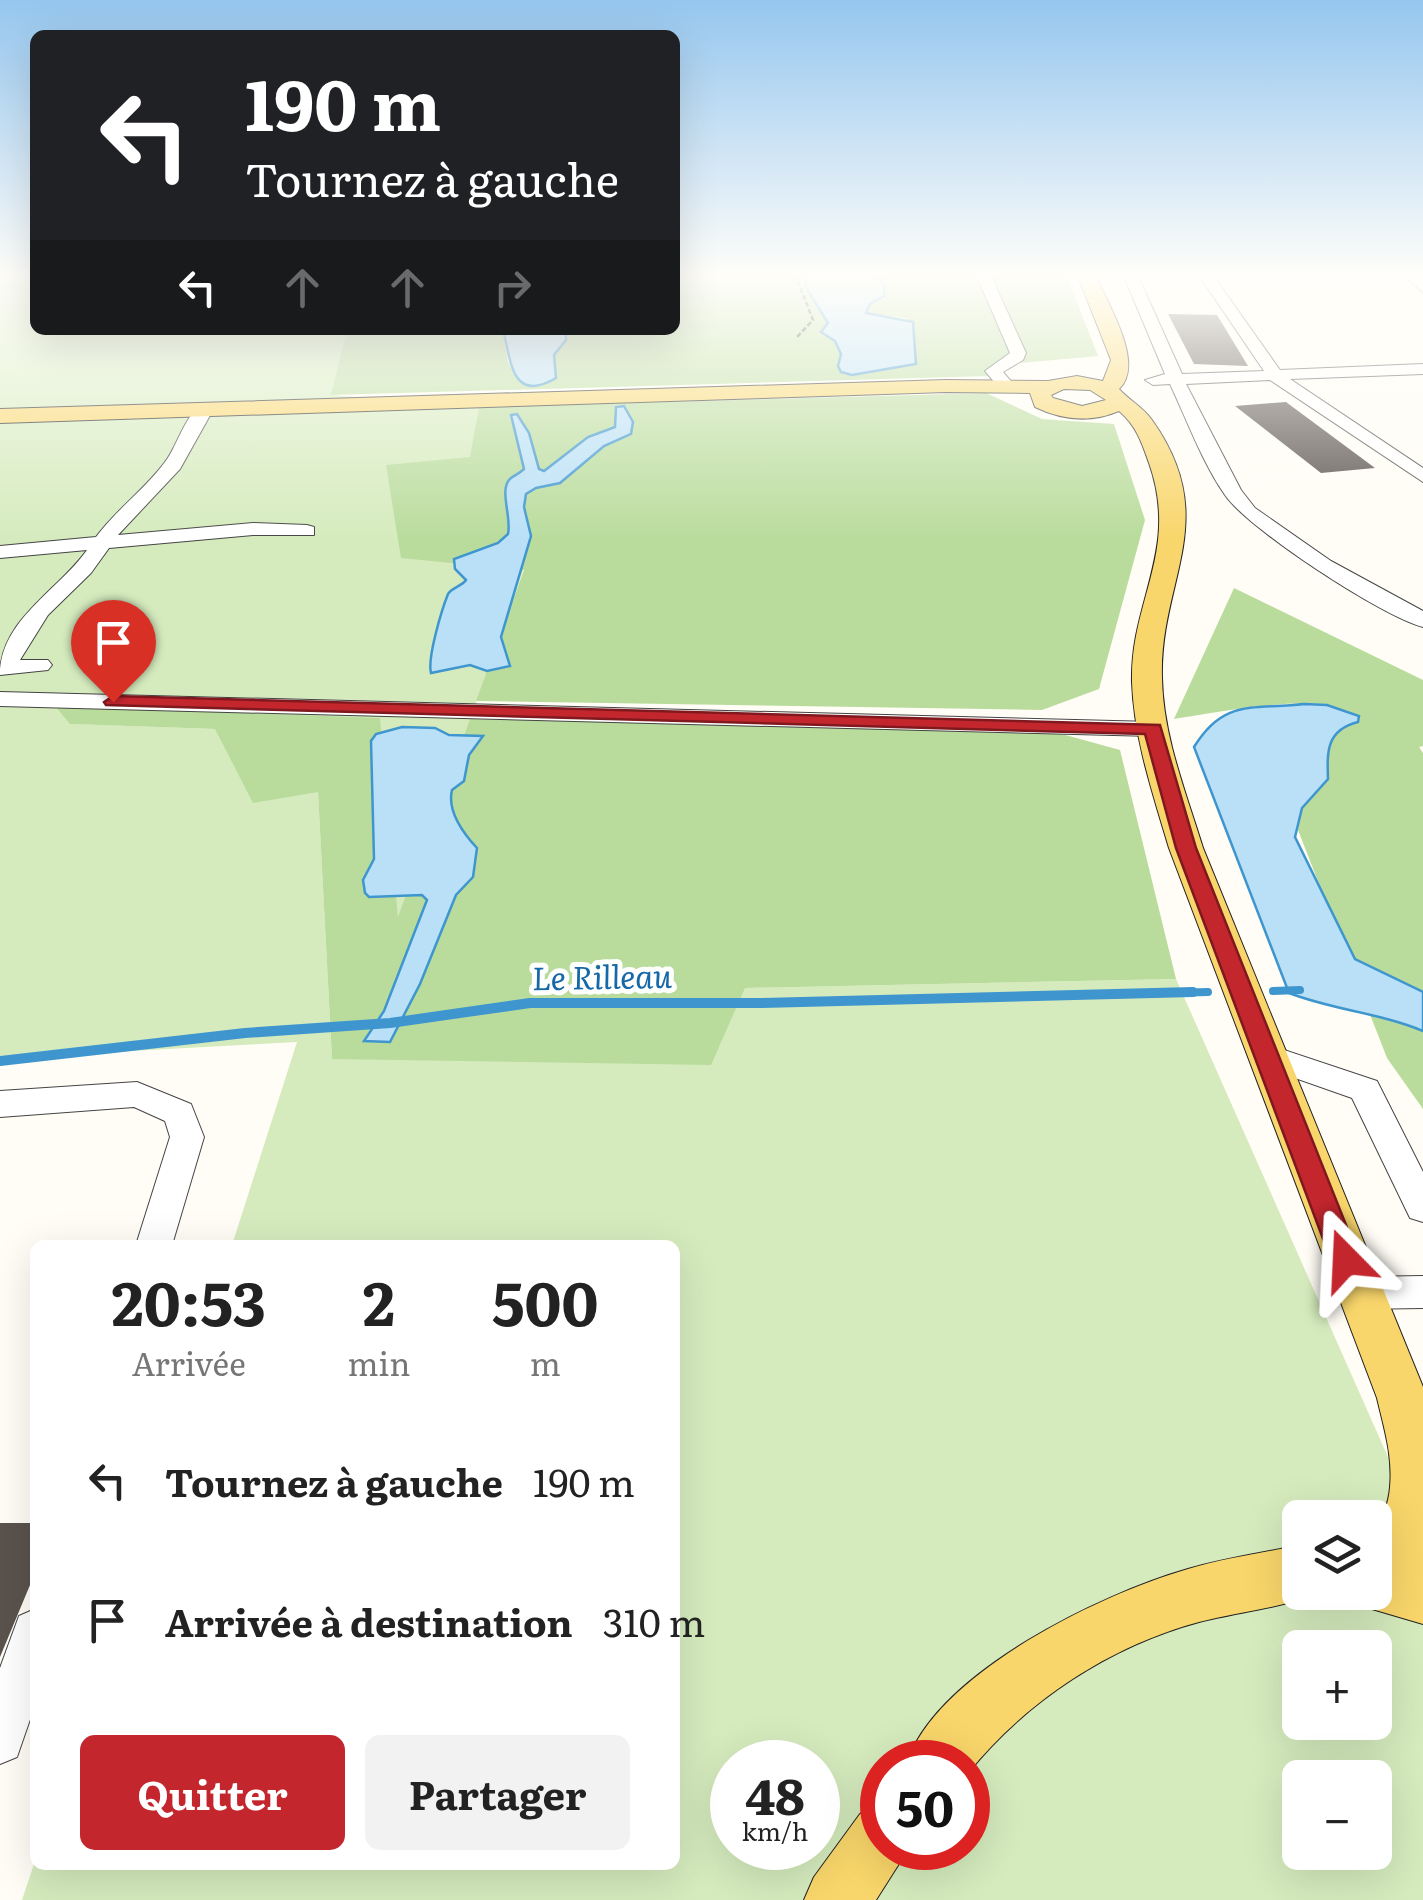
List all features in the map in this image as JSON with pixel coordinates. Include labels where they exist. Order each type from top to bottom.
[{"type":"main road","points":[[1095,412],[1110,408],[1121,363]]},
{"type":"main road","points":[[0,416],[1000,386],[1043,392],[1120,370]]},
{"type":"main road","points":[[1081,383],[1112,395],[1142,416],[1168,481],[1174,520],[1150,639],[1147,674],[1153,728],[1186,848],[1358,1293],[1412,1412],[1417,1455],[1405,1515],[1406,1545],[1423,1580]]},
{"type":"main road","points":[[1043,392],[1062,410],[1095,412],[1124,420],[1149,434]]},
{"type":"main road","points":[[959,1740],[1014,1684],[1088,1636],[1177,1600],[1282,1577]]},
{"type":"main road","points":[[1392,1588],[1423,1596]]},
{"type":"main road","points":[[837,1900],[860,1867]]},
{"type":"street","points":[[1000,386],[993,370],[1007,363]]},
{"type":"street","points":[[1168,363],[1232,492],[1248,512],[1324,566],[1423,620]]},
{"type":"street","points":[[1266,363],[1277,378],[1423,476]]},
{"type":"street","points":[[1152,380],[1423,370]]},
{"type":"street","points":[[40,665],[3,669],[39,611],[84,569],[121,517],[173,465],[204,410]]},
{"type":"street","points":[[0,552],[254,529],[307,531]]},
{"type":"street","points":[[0,699],[1153,728]]},
{"type":"street","points":[[1266,1056],[1366,1090],[1423,1208]]},
{"type":"street","points":[[0,1104],[137,1094],[178,1112],[188,1137],[156,1240]]},
{"type":"street","points":[[1358,1293],[1423,1292]]},
{"type":"street","points":[[0,1740],[30,1647]]},
{"type":"green space","points":[[0,363],[339,363],[332,395],[479,407],[471,457],[524,569],[398,920],[379,718],[71,724],[216,729],[318,791],[332,1059],[745,988],[1176,979],[1423,1536],[1423,1900],[22,1900],[32,1870],[680,1870],[680,1240],[234,1240],[297,1042],[0,1058]]},
{"type":"green space","points":[[339,363],[508,363],[515,376],[553,367],[553,363],[839,363],[841,372],[860,374],[898,363],[1024,363],[989,376],[331,395]]},
{"type":"green space","points":[[986,393],[1042,419],[1114,424],[1145,520],[1099,689],[1042,710],[476,701],[524,570],[401,558],[386,465],[470,457],[479,407]]},
{"type":"green space","points":[[1234,588],[1423,680],[1423,746],[1419,747],[1423,753],[1423,1109],[1387,1058],[1298,830],[1302,808],[1328,779],[1331,742],[1348,725],[1327,706],[1310,703],[1174,719]]},
{"type":"green space","points":[[55,706],[380,718],[398,917],[470,719],[1040,728],[1120,750],[1176,979],[745,988],[711,1065],[332,1059],[318,792],[253,803],[215,729],[70,724]]},
{"type":"water","points":[[555,363],[556,378],[529,386],[521,382],[511,364]]},
{"type":"water","points":[[839,363],[916,364],[852,375],[841,372]]},
{"type":"water","points":[[624,406],[633,422],[631,434],[604,446],[560,483],[526,494],[524,507],[531,536],[501,637],[510,666],[487,671],[470,665],[431,673],[433,645],[448,594],[466,580],[455,569],[454,559],[498,543],[508,534],[507,483],[524,469],[511,415],[517,414],[529,433],[539,469],[544,471],[588,437],[615,427],[616,407]]},
{"type":"water","points":[[1327,705],[1359,716],[1358,722],[1334,736],[1328,779],[1302,808],[1295,837],[1355,959],[1423,992],[1423,1031],[1289,993],[1194,747],[1205,731],[1229,713]]},
{"type":"water","points":[[402,727],[483,736],[469,755],[464,781],[452,790],[451,798],[457,821],[477,848],[473,877],[456,895],[420,984],[390,1042],[364,1041],[384,1011],[427,900],[422,895],[369,897],[363,880],[374,859],[371,741],[376,734]]},
{"type":"building","points":[[1246,363],[1248,366],[1194,364]]},
{"type":"building","points":[[1286,402],[1375,468],[1321,473],[1235,406]]},
{"type":"building","points":[[0,1523],[30,1523],[30,1585],[0,1657]]},
{"type":"waterway","name":"Le Rilleau","points":[[1273,991],[1300,990]]},
{"type":"waterway","name":"Le Rilleau","points":[[0,1061],[245,1033],[390,1023],[530,1003],[762,1003],[1193,992]]},
{"type":"waterway","name":"Le Rilleau","points":[[1092,995],[1208,992]]},
{"type":"route","points":[[113,702],[1153,728],[1186,848],[1346,1260]]}]
